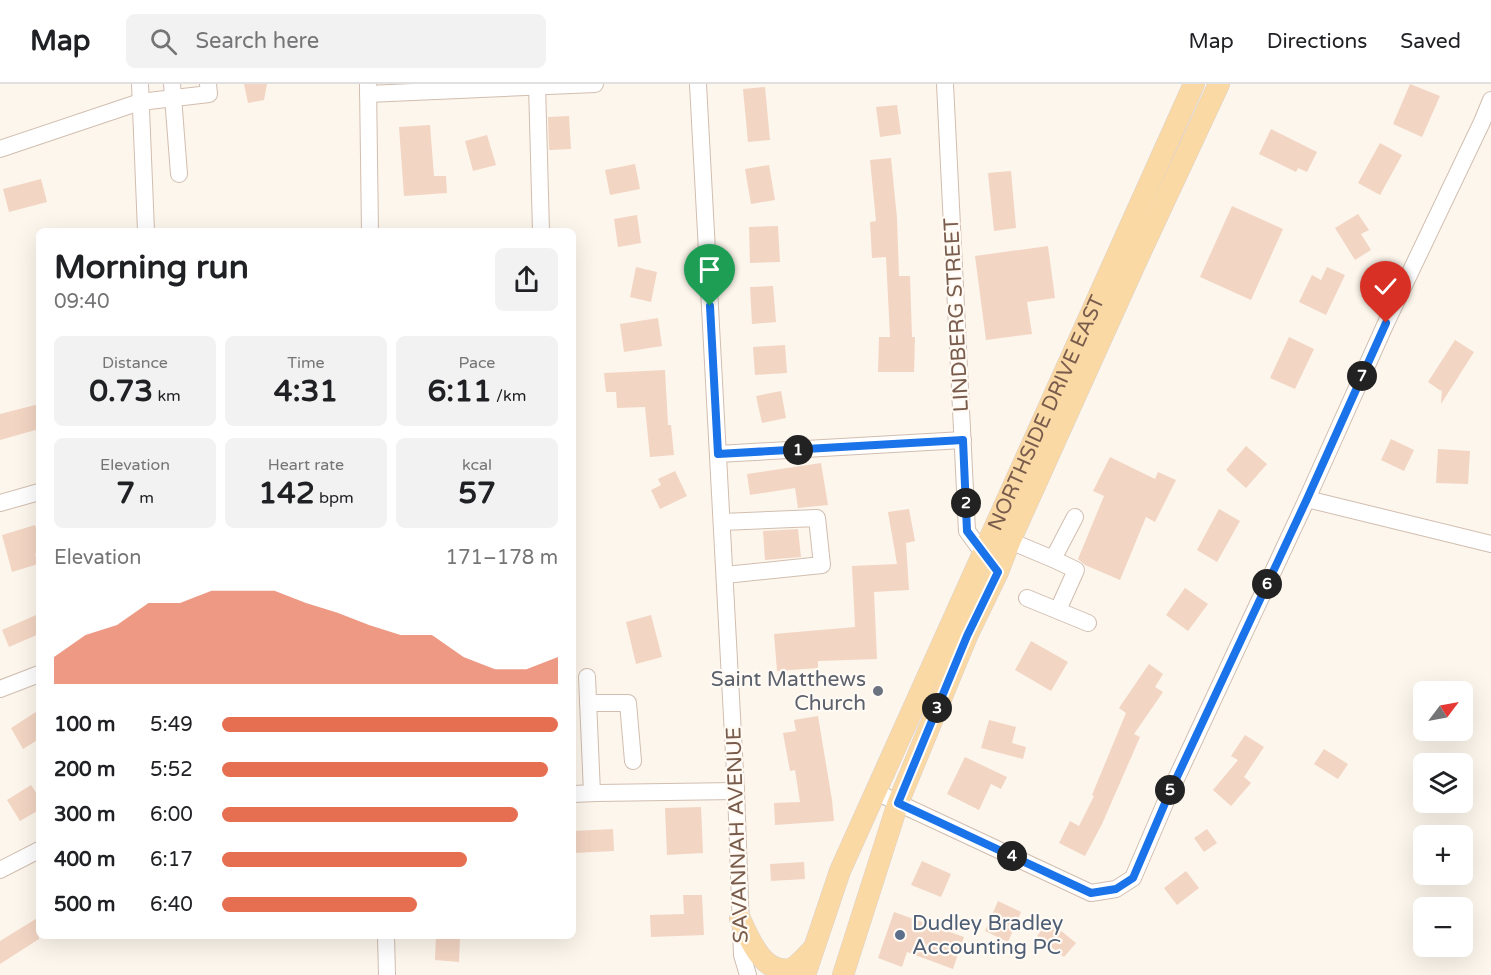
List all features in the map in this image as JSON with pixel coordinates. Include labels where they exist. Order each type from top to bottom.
[{"type":"main road","name":"NORTHSIDE DRIVE EAST","points":[[805,975],[840,871],[1194,84]]},
{"type":"main road","name":"NORTHSIDE DRIVE EAST","points":[[843,975],[898,803],[967,636],[1219,84]]},
{"type":"main road","points":[[740,919],[760,960],[769,968],[781,971],[790,969],[813,950]]},
{"type":"street","points":[[140,84],[146,228]]},
{"type":"street","points":[[0,149],[173,91],[209,94],[208,84]]},
{"type":"street","points":[[370,228],[368,89],[595,84]]},
{"type":"street","name":"SAVANNAH AVENUE","points":[[698,84],[736,791],[742,955],[748,975]]},
{"type":"street","name":"LINDBERG STREET","points":[[945,84],[967,531],[998,572]]},
{"type":"street","points":[[537,85],[541,228]]},
{"type":"street","points":[[173,91],[178,174]]},
{"type":"street","points":[[875,791],[1091,893],[1116,889],[1133,878],[1169,794],[1491,100]]},
{"type":"street","points":[[718,454],[963,440]]},
{"type":"street","points":[[0,503],[36,493]]},
{"type":"street","points":[[1307,499],[1491,544]]},
{"type":"street","points":[[1053,559],[1075,517]]},
{"type":"street","points":[[722,522],[817,518],[822,565],[724,575]]},
{"type":"street","points":[[1010,541],[1076,570],[1058,610]]},
{"type":"street","points":[[1027,598],[1089,623]]},
{"type":"street","points":[[0,690],[36,675]]},
{"type":"street","points":[[586,677],[592,793]]},
{"type":"street","points":[[588,703],[628,703],[633,761]]},
{"type":"street","points":[[576,794],[736,791]]},
{"type":"street","points":[[0,870],[36,852]]},
{"type":"street","points":[[387,939],[387,975]]},
{"type":"building","points":[[244,84],[267,84],[264,100],[248,103]]},
{"type":"building","points":[[1410,84],[1440,96],[1422,137],[1393,124]]},
{"type":"building","points":[[765,87],[770,140],[748,142],[743,89]]},
{"type":"building","points":[[897,105],[901,134],[880,137],[876,107]]},
{"type":"building","points":[[569,116],[571,149],[549,150],[548,117]]},
{"type":"building","points":[[430,125],[434,176],[446,176],[447,193],[404,196],[399,127]]},
{"type":"building","points":[[1271,129],[1317,152],[1307,172],[1298,168],[1296,172],[1259,154]]},
{"type":"building","points":[[487,135],[496,165],[473,171],[465,141]]},
{"type":"building","points":[[1380,143],[1402,155],[1380,195],[1358,183]]},
{"type":"building","points":[[891,158],[897,218],[899,276],[910,276],[912,337],[915,337],[914,372],[878,372],[879,337],[890,337],[886,257],[872,258],[870,222],[876,221],[870,160]]},
{"type":"building","points":[[635,164],[640,189],[610,195],[605,170]]},
{"type":"building","points":[[769,165],[775,200],[751,204],[745,169]]},
{"type":"building","points":[[1011,171],[1016,228],[994,231],[988,173]]},
{"type":"building","points":[[41,179],[47,202],[9,212],[3,189]]},
{"type":"building","points":[[1232,206],[1283,229],[1251,300],[1200,277]]},
{"type":"building","points":[[1358,214],[1369,230],[1361,234],[1371,250],[1355,260],[1335,228]]},
{"type":"building","points":[[637,215],[641,243],[618,247],[614,219]]},
{"type":"building","points":[[778,226],[780,262],[750,263],[749,227]]},
{"type":"building","points":[[1048,246],[1055,298],[1027,302],[1032,334],[986,340],[975,256]]},
{"type":"building","points":[[636,267],[657,272],[651,302],[630,297]]},
{"type":"building","points":[[1327,267],[1345,275],[1326,315],[1299,302],[1312,275],[1321,280]]},
{"type":"building","points":[[773,286],[776,322],[752,324],[750,287]]},
{"type":"building","points":[[658,318],[662,346],[624,352],[620,324]]},
{"type":"building","points":[[1289,337],[1314,349],[1295,389],[1270,378]]},
{"type":"building","points":[[1455,340],[1474,352],[1441,404],[1442,389],[1441,391],[1428,382]]},
{"type":"building","points":[[785,345],[787,373],[755,375],[753,347]]},
{"type":"building","points":[[665,370],[668,425],[671,425],[674,455],[650,457],[645,407],[617,408],[616,392],[606,392],[604,373]]},
{"type":"building","points":[[781,391],[786,418],[762,423],[756,396]]},
{"type":"building","points":[[36,405],[36,430],[0,440],[0,414]]},
{"type":"building","points":[[1391,439],[1414,450],[1404,471],[1381,460]]},
{"type":"building","points":[[1246,446],[1267,464],[1246,488],[1226,470]]},
{"type":"building","points":[[1438,449],[1470,451],[1468,484],[1436,483]]},
{"type":"building","points":[[1110,457],[1155,479],[1158,472],[1176,480],[1155,522],[1146,517],[1120,580],[1085,565],[1078,559],[1104,496],[1093,491]]},
{"type":"building","points":[[821,463],[828,505],[798,508],[795,488],[750,495],[747,474]]},
{"type":"building","points":[[675,471],[687,496],[660,509],[651,490],[661,485],[658,479]]},
{"type":"building","points":[[909,509],[915,541],[906,543],[909,590],[874,592],[877,659],[818,661],[818,668],[777,671],[774,634],[855,627],[852,566],[897,564],[888,512]]},
{"type":"building","points":[[1219,509],[1240,521],[1217,562],[1197,550]]},
{"type":"building","points":[[35,525],[36,565],[12,572],[2,535]]},
{"type":"building","points":[[798,529],[801,557],[765,560],[763,531]]},
{"type":"building","points":[[1185,588],[1208,604],[1188,631],[1166,615]]},
{"type":"building","points":[[36,615],[36,635],[9,647],[2,630]]},
{"type":"building","points":[[651,615],[662,657],[636,664],[626,622]]},
{"type":"building","points":[[1031,641],[1068,662],[1051,691],[1015,670]]},
{"type":"building","points":[[1149,664],[1163,674],[1155,687],[1163,692],[1134,734],[1140,737],[1102,824],[1085,856],[1059,843],[1070,821],[1079,826],[1094,796],[1092,795],[1126,713],[1119,708]]},
{"type":"building","points":[[36,712],[36,741],[23,749],[11,728]]},
{"type":"building","points":[[818,716],[834,821],[775,825],[774,803],[800,802],[795,770],[790,771],[783,733],[796,731],[794,720]]},
{"type":"building","points":[[989,720],[1016,727],[1012,743],[1026,747],[1023,759],[981,748]]},
{"type":"building","points":[[1245,735],[1264,747],[1244,777],[1251,783],[1231,806],[1213,790],[1238,760],[1231,756]]},
{"type":"building","points":[[1324,749],[1348,764],[1338,779],[1314,764]]},
{"type":"building","points":[[965,757],[1007,777],[1001,789],[991,784],[979,810],[947,794]]},
{"type":"building","points":[[31,785],[36,792],[36,812],[20,821],[7,800]]},
{"type":"building","points":[[701,807],[703,853],[667,855],[665,808]]},
{"type":"building","points":[[613,829],[614,851],[576,853],[576,831]]},
{"type":"building","points":[[1207,829],[1217,843],[1204,852],[1194,838]]},
{"type":"building","points":[[922,861],[951,874],[941,897],[911,885]]},
{"type":"building","points":[[804,862],[805,879],[771,881],[770,864]]},
{"type":"building","points":[[1186,871],[1199,888],[1177,905],[1164,888]]},
{"type":"building","points":[[683,895],[702,895],[704,935],[651,937],[650,915],[684,914]]},
{"type":"building","points":[[998,901],[1021,912],[1008,942],[985,931]]},
{"type":"building","points":[[894,912],[964,937],[953,969],[907,952],[902,967],[878,958]]},
{"type":"building","points":[[36,919],[36,939],[39,939],[0,964],[0,941]]},
{"type":"building","points":[[1049,921],[1076,943],[1064,957],[1037,936]]},
{"type":"building","points":[[436,939],[460,939],[459,962],[435,960]]},
{"type":"place","name":"Saint Matthews Church","points":[[878,691]]},
{"type":"place","name":"Dudley Bradley Accounting PC","points":[[900,935]]},
{"type":"route","points":[[710,306],[718,454],[963,440],[967,531],[998,572],[967,636],[898,803],[1091,893],[1116,889],[1133,878],[1169,794],[1307,499],[1386,323]]}]
